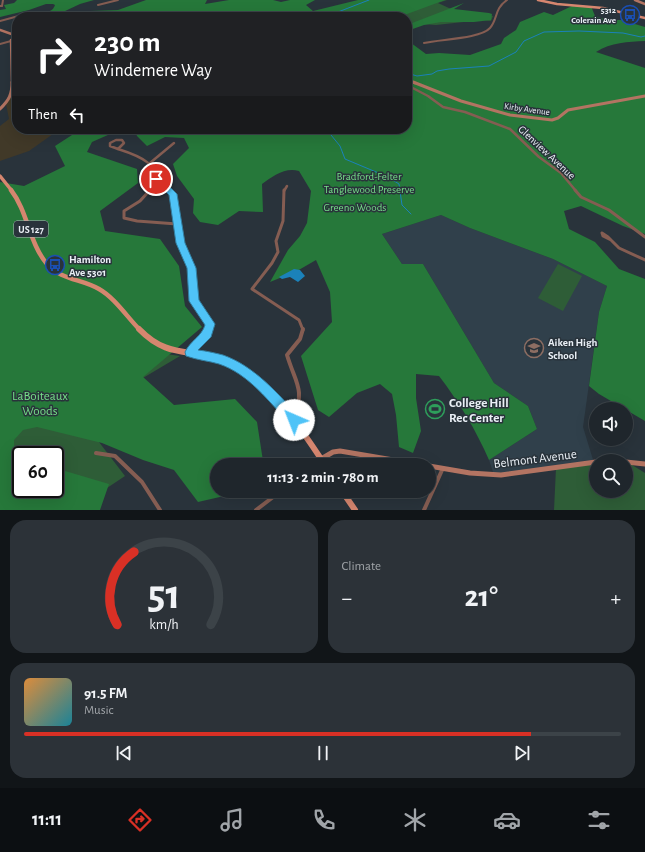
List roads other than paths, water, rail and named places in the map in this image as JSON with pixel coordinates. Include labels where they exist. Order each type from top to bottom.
[{"type":"main road","points":[[538,0],[557,4],[603,8],[645,18]]},
{"type":"main road","name":"US 127","points":[[0,176],[20,202],[41,256],[48,265],[62,275],[100,289],[156,343],[170,349],[190,352],[222,360],[240,369],[260,384],[294,420],[320,458]]},
{"type":"main road","points":[[347,498],[355,510]]},
{"type":"street","points":[[1,6],[3,0]]},
{"type":"street","points":[[98,6],[118,0]]},
{"type":"street","points":[[424,43],[483,32],[490,28],[500,5],[507,0]]},
{"type":"street","points":[[635,0],[645,4]]},
{"type":"street","points":[[0,21],[12,18]]},
{"type":"street","points":[[2,31],[12,35]]},
{"type":"street","points":[[0,109],[9,100],[12,93],[11,41],[2,31]]},
{"type":"street","points":[[0,44],[11,41]]},
{"type":"street","name":"Kirby Avenue","points":[[412,82],[461,101],[510,115],[550,120],[558,118],[568,110],[645,96]]},
{"type":"street","name":"Glenview Avenue","points":[[412,88],[443,107],[465,112],[510,129],[539,157],[561,173],[581,197],[609,210],[645,237]]},
{"type":"street","points":[[118,149],[124,142],[116,140],[110,143],[112,148],[139,156],[150,163],[155,172],[155,182],[144,197],[125,210],[123,217],[137,221],[177,224]]},
{"type":"street","points":[[150,163],[174,143]]},
{"type":"street","points":[[155,182],[166,187],[172,194],[180,243],[192,268],[194,301],[210,324],[208,334],[198,342],[190,352]]},
{"type":"street","points":[[287,186],[284,190],[285,206],[283,221],[276,241],[278,252],[272,263],[252,289],[299,320],[302,325],[302,338],[287,355],[290,366],[299,384],[300,391],[300,399],[294,420]]},
{"type":"street","points":[[611,240],[629,254],[645,260]]},
{"type":"street","points":[[327,458],[333,452],[340,451],[382,458]]},
{"type":"street","points":[[96,453],[115,456],[142,482],[160,510]]},
{"type":"street","name":"Belmont Avenue","points":[[436,467],[477,474],[510,474],[589,463]]},
{"type":"street","points":[[633,463],[645,464]]},
{"type":"street","points":[[424,510],[443,468]]},
{"type":"street","points":[[256,510],[272,498]]},
{"type":"water","points":[[294,269],[300,270],[305,276],[298,282],[290,277],[282,279],[279,277]]},
{"type":"waterway","points":[[338,12],[369,0]]},
{"type":"waterway","points":[[412,74],[417,76],[432,74],[437,71],[449,69],[489,66],[516,52],[524,41],[544,32],[579,31],[623,33],[641,37],[645,36]]},
{"type":"waterway","points":[[331,134],[340,146],[345,159],[388,177],[399,184],[402,205],[411,214]]},
{"type":"place","name":"5312 Colerain Ave","points":[[630,15]]},
{"type":"place","name":"Hamilton Ave 5301","points":[[55,265]]},
{"type":"place","name":"Aiken High School","points":[[534,348]]},
{"type":"place","name":"College Hill Rec Center","points":[[435,409]]},
{"type":"park label","name":"Bradford-Felter Tanglewood Preserve","points":[[369,182]]},
{"type":"park label","name":"Greeno Woods","points":[[355,207]]},
{"type":"park label","name":"LaBoiteaux Woods","points":[[40,402]]}]
